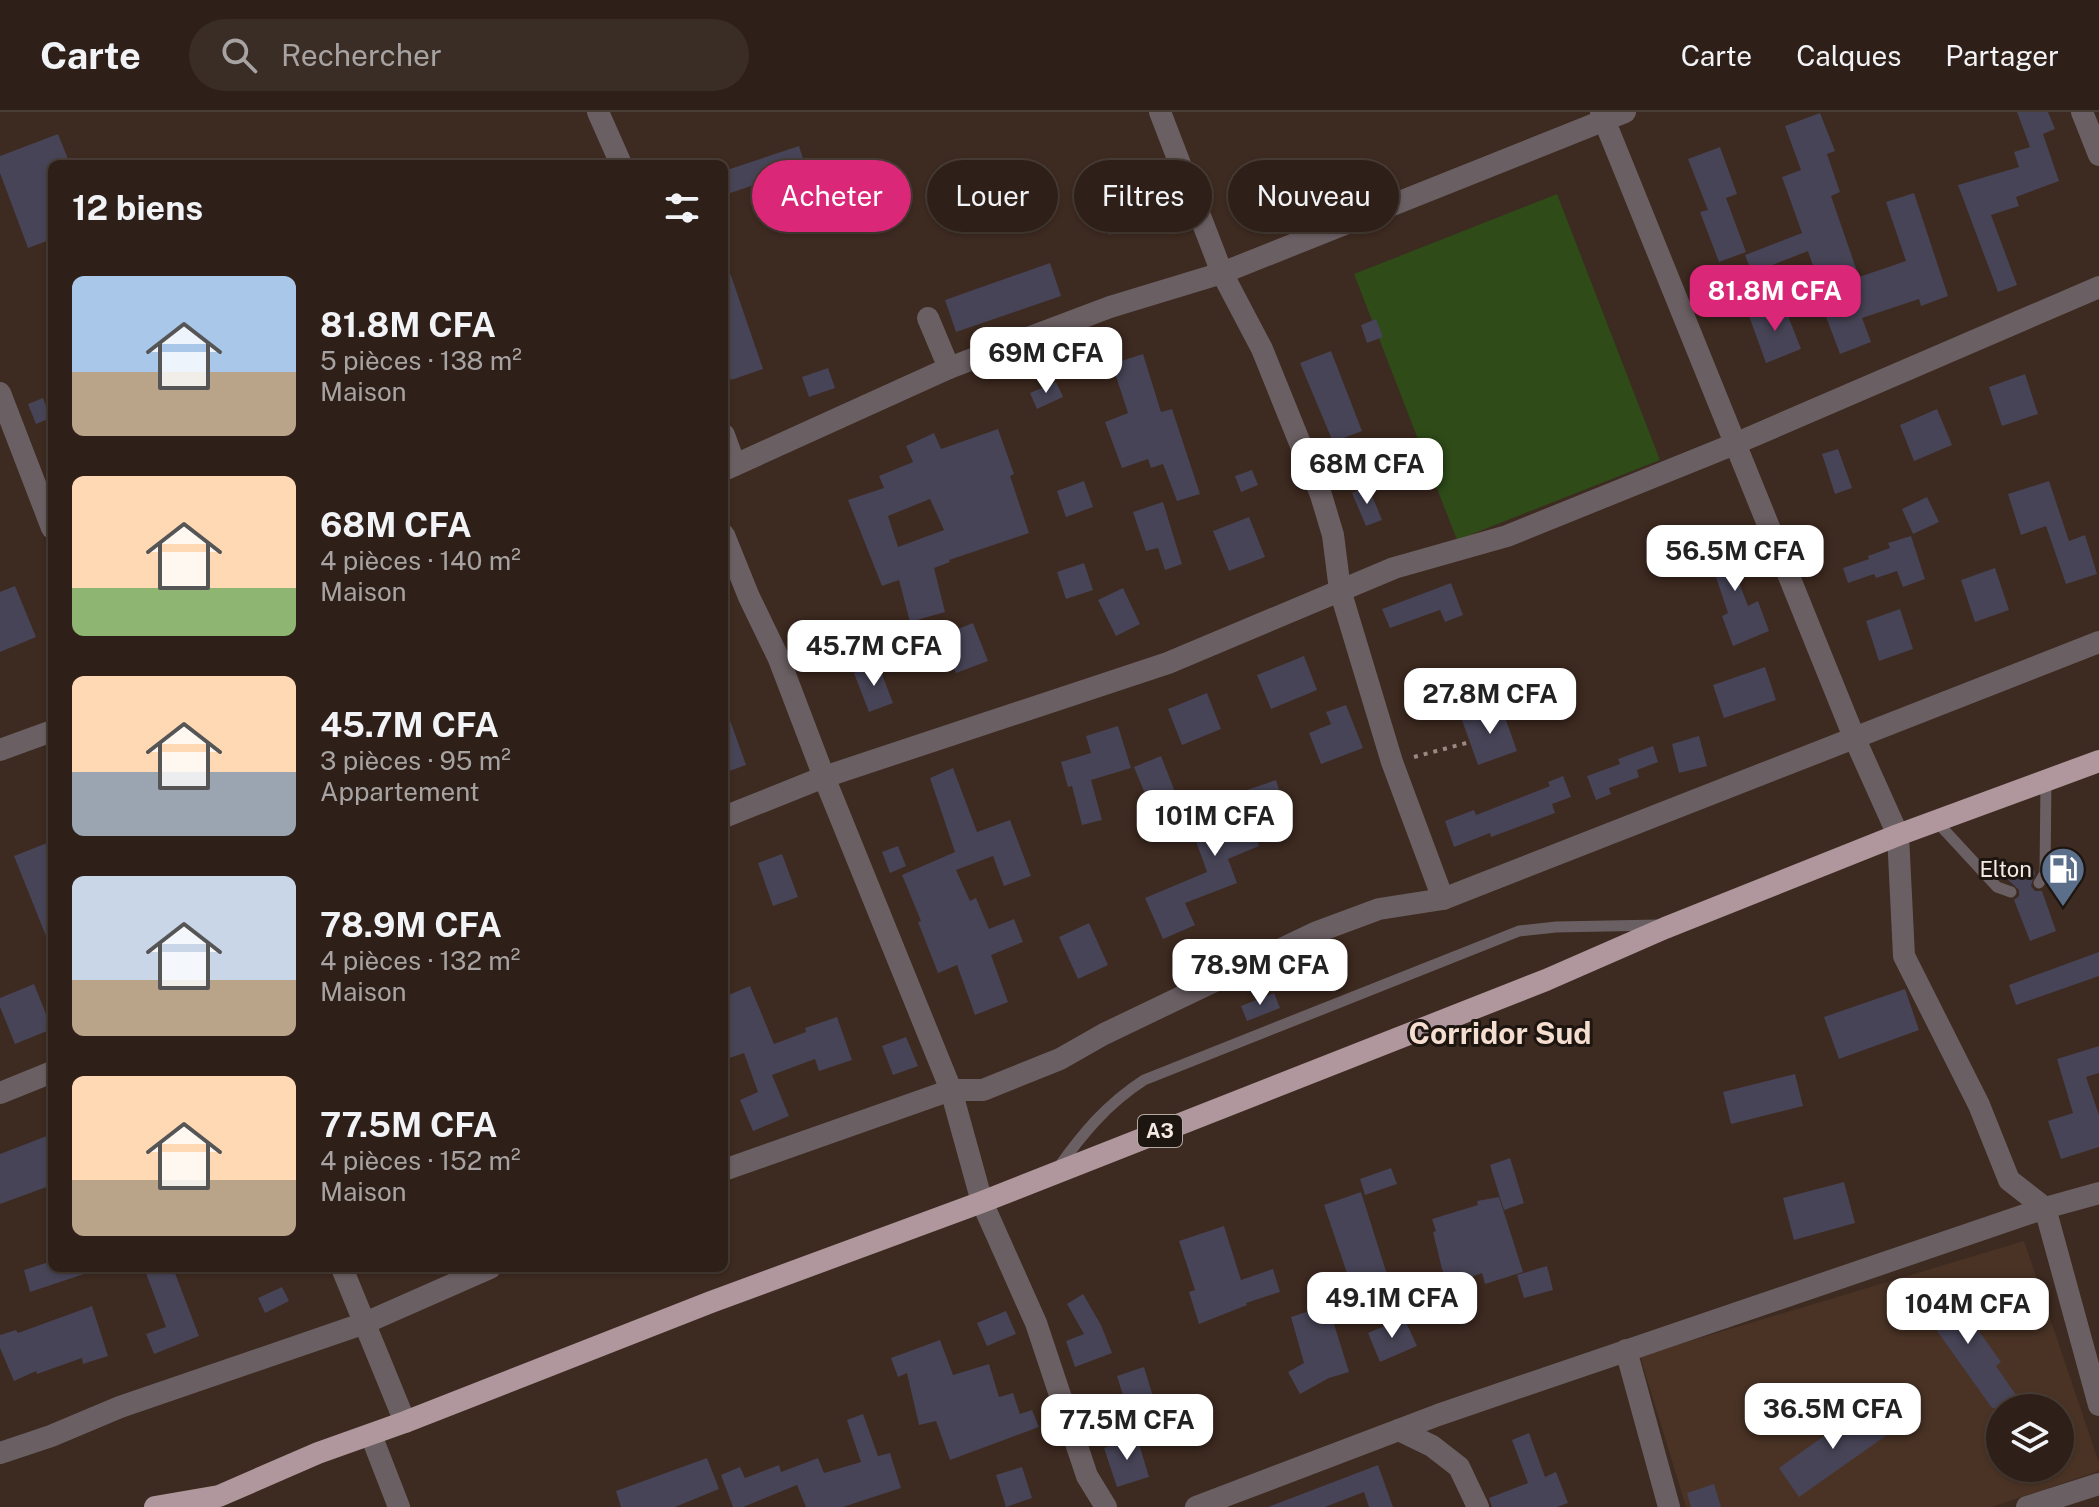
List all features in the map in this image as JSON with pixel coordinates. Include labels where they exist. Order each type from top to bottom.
[{"type":"highway","name":"A3","points":[[155,1507],[214,1503],[318,1453],[982,1202],[1546,980],[1898,835],[2099,761]]},
{"type":"street","points":[[598,112],[620,160]]},
{"type":"street","points":[[1160,112],[1222,273],[1262,349],[1321,495],[1333,535],[1340,590],[1392,762],[1443,899]]},
{"type":"street","points":[[2082,112],[2099,155]]},
{"type":"street","points":[[729,467],[949,368],[1110,307],[1222,273],[1610,115],[1854,737],[1898,835],[1904,956],[1979,1105],[2009,1180],[2045,1208],[2099,1405]]},
{"type":"street","points":[[728,815],[824,777],[1168,663],[1394,568],[1507,536],[1737,443],[2099,287]]},
{"type":"street","points":[[928,318],[949,368]]},
{"type":"street","points":[[0,393],[48,518]]},
{"type":"street","points":[[728,545],[779,659],[951,1090],[982,1202],[1036,1323],[1087,1476],[1106,1507]]},
{"type":"street","points":[[728,1169],[951,1090],[983,1090],[1060,1059],[1104,1034],[1317,932],[1379,909],[1443,899],[2099,642]]},
{"type":"street","points":[[0,750],[48,732]]},
{"type":"street","points":[[0,1093],[48,1074]]},
{"type":"street","points":[[1196,1507],[1399,1430],[1626,1350],[2045,1208],[2099,1193]]},
{"type":"street","points":[[344,1272],[405,1422]]},
{"type":"street","points":[[0,1453],[120,1407],[365,1323],[481,1272]]},
{"type":"street","points":[[1626,1350],[1669,1507]]},
{"type":"street","points":[[1399,1430],[1432,1446],[1459,1467],[1478,1507]]},
{"type":"street","points":[[371,1435],[399,1507]]},
{"type":"street","points":[[2027,1507],[2099,1484]]},
{"type":"lane","points":[[2039,883],[2045,873],[2046,780]]},
{"type":"lane","points":[[1935,821],[1997,887],[2011,892]]},
{"type":"lane","points":[[1056,1172],[1094,1120],[1120,1095],[1144,1080],[1519,931],[1556,927],[1671,926]]},
{"type":"path","points":[[1392,762],[1470,742]]},
{"type":"shaded area","points":[[2024,1241],[2099,1463],[2099,1471],[2074,1479],[2074,1394],[1986,1394],[1986,1482],[2066,1482],[1992,1507],[1686,1507],[1640,1356]]},
{"type":"green space","points":[[1557,194],[1660,460],[1457,540],[1354,274]]},
{"type":"building","points":[[2017,112],[2048,112],[2055,129],[2043,134],[2059,181],[2016,197],[2019,206],[1991,215],[2017,285],[1998,292],[1958,185],[2019,167],[2014,152],[2030,147]]},
{"type":"building","points":[[1820,113],[1835,151],[1827,154],[1840,192],[1831,196],[1859,277],[1906,261],[1886,202],[1914,193],[1948,296],[1921,306],[1919,299],[1862,318],[1871,342],[1840,354],[1822,306],[1826,304],[1808,251],[1752,273],[1745,255],[1802,233],[1782,177],[1801,170],[1785,126]]},
{"type":"building","points":[[58,134],[68,160],[48,160],[48,240],[28,248],[0,173],[0,156]]},
{"type":"building","points":[[799,146],[803,160],[757,160]]},
{"type":"building","points":[[1720,147],[1737,194],[1726,198],[1746,252],[1719,262],[1700,212],[1708,210],[1688,159]]},
{"type":"building","points":[[752,162],[752,186],[728,194],[728,170]]},
{"type":"building","points":[[1050,263],[1061,296],[956,332],[945,300]]},
{"type":"building","points":[[728,267],[763,369],[731,380],[728,372]]},
{"type":"building","points":[[1783,303],[1801,349],[1766,363],[1749,316]]},
{"type":"building","points":[[1376,319],[1383,337],[1367,343],[1361,325]]},
{"type":"building","points":[[1331,351],[1362,431],[1333,442],[1300,363]]},
{"type":"building","points":[[1143,354],[1161,412],[1172,409],[1200,494],[1177,501],[1163,464],[1151,468],[1148,459],[1122,468],[1105,422],[1128,413],[1112,364]]},
{"type":"building","points":[[828,368],[835,388],[809,397],[802,377]]},
{"type":"building","points":[[2025,374],[2038,414],[2002,426],[1989,387]]},
{"type":"building","points":[[1056,382],[1063,397],[1037,409],[1030,393]]},
{"type":"building","points":[[43,398],[48,419],[36,424],[28,404]]},
{"type":"building","points":[[1937,409],[1952,445],[1914,461],[1900,425]]},
{"type":"building","points":[[998,429],[1014,474],[1010,476],[1029,533],[934,568],[945,612],[910,622],[899,580],[882,586],[848,500],[884,488],[879,476],[913,462],[906,446],[934,433],[941,449]],"holes":[[[930,499],[944,530],[898,547],[888,516]]]},
{"type":"building","points":[[1838,449],[1852,488],[1835,494],[1822,454]]},
{"type":"building","points":[[1252,470],[1258,485],[1241,492],[1235,476]]},
{"type":"building","points":[[1084,481],[1093,507],[1066,517],[1057,491]]},
{"type":"building","points":[[2049,481],[2069,541],[2085,535],[2097,574],[2066,584],[2046,526],[2021,535],[2008,494]]},
{"type":"building","points":[[1368,486],[1382,520],[1366,526],[1352,493]]},
{"type":"building","points":[[1927,497],[1939,522],[1913,534],[1902,509]]},
{"type":"building","points":[[1163,502],[1182,564],[1165,570],[1158,548],[1146,551],[1133,512]]},
{"type":"building","points":[[1249,517],[1265,557],[1229,571],[1213,531]]},
{"type":"building","points":[[1735,536],[1747,568],[1735,572],[1748,606],[1758,601],[1769,631],[1733,646],[1722,616],[1728,613],[1706,547]]},
{"type":"building","points":[[1911,536],[1925,579],[1903,587],[1897,571],[1876,578],[1874,574],[1848,583],[1843,568],[1890,548],[1888,543]]},
{"type":"building","points":[[1084,563],[1093,590],[1066,599],[1057,572]]},
{"type":"building","points":[[1995,568],[2009,610],[1975,622],[1961,580]]},
{"type":"building","points":[[1451,583],[1463,615],[1445,622],[1440,610],[1390,628],[1382,609]]},
{"type":"building","points":[[15,586],[36,637],[0,652],[0,592]]},
{"type":"building","points":[[1123,588],[1140,624],[1116,636],[1098,600]]},
{"type":"building","points":[[1900,609],[1913,649],[1879,661],[1866,621]]},
{"type":"building","points":[[973,623],[988,661],[956,673],[941,636]]},
{"type":"building","points":[[1304,656],[1317,690],[1271,709],[1257,675]]},
{"type":"building","points":[[878,664],[893,703],[869,712],[854,673]]},
{"type":"building","points":[[1765,667],[1776,700],[1724,718],[1713,685]]},
{"type":"building","points":[[1207,693],[1221,729],[1182,745],[1168,709]]},
{"type":"building","points":[[1346,705],[1363,748],[1321,764],[1309,733],[1331,724],[1326,712]]},
{"type":"building","points":[[1501,706],[1517,751],[1478,765],[1462,720]]},
{"type":"building","points":[[728,715],[746,765],[728,772]]},
{"type":"building","points":[[1118,726],[1131,768],[1091,780],[1102,820],[1082,825],[1072,786],[1068,787],[1061,762],[1091,753],[1086,736]]},
{"type":"building","points":[[1699,736],[1707,766],[1679,773],[1672,744]]},
{"type":"building","points":[[1653,746],[1658,762],[1637,770],[1639,777],[1609,788],[1611,794],[1596,800],[1587,776],[1620,764],[1618,759]]},
{"type":"building","points":[[1161,756],[1177,797],[1151,808],[1134,767]]},
{"type":"building","points":[[953,768],[977,832],[1010,820],[1031,876],[1004,886],[993,856],[956,870],[970,901],[976,898],[989,929],[1014,919],[1023,942],[991,955],[1008,1002],[975,1015],[957,965],[938,973],[902,875],[955,852],[930,778]]},
{"type":"building","points":[[1563,776],[1571,797],[1552,804],[1555,813],[1454,847],[1445,821],[1474,810],[1476,815],[1550,786],[1548,782]]},
{"type":"building","points":[[1276,780],[1285,809],[1251,821],[1259,846],[1228,859],[1237,883],[1185,903],[1195,925],[1163,939],[1145,898],[1207,872],[1191,827],[1252,803],[1247,790]]},
{"type":"building","points":[[47,843],[48,941],[14,856]]},
{"type":"building","points":[[898,846],[906,866],[890,873],[882,852]]},
{"type":"building","points":[[782,854],[798,897],[773,906],[758,863]]},
{"type":"building","points":[[2033,868],[2035,873],[2031,886],[2035,891],[2042,891],[2056,931],[2030,941],[2014,900],[2019,896],[2019,890],[2006,878]]},
{"type":"building","points":[[1089,923],[1108,965],[1078,979],[1059,937]]},
{"type":"building","points":[[2099,952],[2099,976],[2016,1005],[2009,985]]},
{"type":"building","points":[[34,984],[48,1019],[48,1031],[15,1044],[0,1007],[0,998]]},
{"type":"building","points":[[750,986],[774,1044],[806,1032],[805,1028],[837,1017],[852,1060],[819,1071],[815,1059],[772,1075],[789,1116],[753,1131],[740,1100],[758,1092],[744,1053],[728,1059],[728,995]]},
{"type":"building","points":[[1905,989],[1919,1030],[1839,1059],[1824,1017]]},
{"type":"building","points":[[1274,993],[1280,1008],[1247,1021],[1241,1006]]},
{"type":"building","points":[[906,1037],[918,1066],[893,1075],[882,1046]]},
{"type":"building","points":[[2099,1046],[2099,1073],[2086,1077],[2099,1115],[2099,1147],[2061,1159],[2048,1121],[2073,1113],[2057,1059]]},
{"type":"building","points":[[1795,1074],[1803,1106],[1731,1124],[1723,1092]]},
{"type":"building","points":[[48,1136],[48,1186],[0,1204],[0,1154]]},
{"type":"building","points":[[1510,1158],[1524,1203],[1504,1210],[1490,1165]]},
{"type":"building","points":[[1391,1168],[1397,1184],[1365,1195],[1360,1179]]},
{"type":"building","points":[[1844,1182],[1855,1223],[1794,1240],[1783,1198]]},
{"type":"building","points":[[1361,1192],[1389,1281],[1354,1294],[1324,1205]]},
{"type":"building","points":[[1499,1197],[1523,1272],[1485,1284],[1482,1273],[1450,1285],[1442,1269],[1432,1219],[1478,1205],[1477,1201]]},
{"type":"building","points":[[1224,1226],[1241,1280],[1273,1269],[1280,1292],[1199,1324],[1189,1292],[1195,1290],[1179,1241]]},
{"type":"building","points":[[48,1262],[48,1272],[90,1272],[30,1292],[24,1270]]},
{"type":"building","points":[[1547,1266],[1553,1290],[1524,1298],[1517,1275]]},
{"type":"building","points":[[145,1272],[175,1272],[199,1336],[154,1354],[146,1334],[166,1327]]},
{"type":"building","points":[[1942,1280],[2001,1362],[1996,1366],[2015,1394],[1986,1394],[1986,1400],[1915,1300]]},
{"type":"building","points":[[282,1287],[289,1301],[265,1313],[258,1298]]},
{"type":"building","points":[[1083,1294],[1101,1325],[1112,1353],[1075,1367],[1066,1341],[1084,1334],[1067,1304]]},
{"type":"building","points":[[1328,1305],[1349,1372],[1329,1378],[1300,1394],[1288,1372],[1304,1363],[1291,1317]]},
{"type":"building","points":[[92,1306],[108,1356],[83,1364],[82,1358],[37,1374],[36,1371],[14,1381],[0,1348],[0,1335],[16,1330],[18,1333]]},
{"type":"building","points":[[1006,1311],[1016,1334],[987,1346],[977,1323]]},
{"type":"building","points":[[1404,1318],[1417,1346],[1380,1362],[1368,1333]]},
{"type":"building","points":[[940,1340],[953,1375],[989,1364],[999,1397],[1013,1393],[1020,1414],[1032,1410],[1039,1427],[950,1460],[936,1421],[919,1425],[907,1373],[898,1377],[891,1358]]},
{"type":"building","points":[[1144,1367],[1154,1400],[1127,1408],[1117,1376]]},
{"type":"building","points":[[1866,1406],[1887,1435],[1799,1497],[1779,1468]]},
{"type":"building","points":[[863,1414],[878,1456],[890,1453],[901,1488],[843,1507],[806,1507],[797,1485],[743,1507],[733,1507],[721,1475],[740,1467],[745,1478],[779,1465],[781,1472],[818,1458],[824,1473],[861,1462],[847,1420]]},
{"type":"building","points":[[1529,1433],[1545,1477],[1556,1472],[1568,1503],[1557,1507],[1492,1507],[1489,1498],[1528,1483],[1512,1440]]},
{"type":"building","points":[[1137,1437],[1149,1477],[1117,1487],[1104,1448]]},
{"type":"building","points":[[707,1458],[719,1489],[675,1507],[621,1507],[616,1491]]},
{"type":"building","points":[[1378,1465],[1393,1507],[1369,1507],[1364,1492],[1325,1507],[1268,1507]]},
{"type":"building","points":[[1022,1467],[1032,1498],[1006,1507],[996,1475]]},
{"type":"building","points":[[1714,1484],[1721,1507],[1691,1507],[1687,1493]]},
{"type":"place","name":"Elton","points":[[2063,908]]},
{"type":"district","name":"Corridor Sud","points":[[1500,1033]]}]
